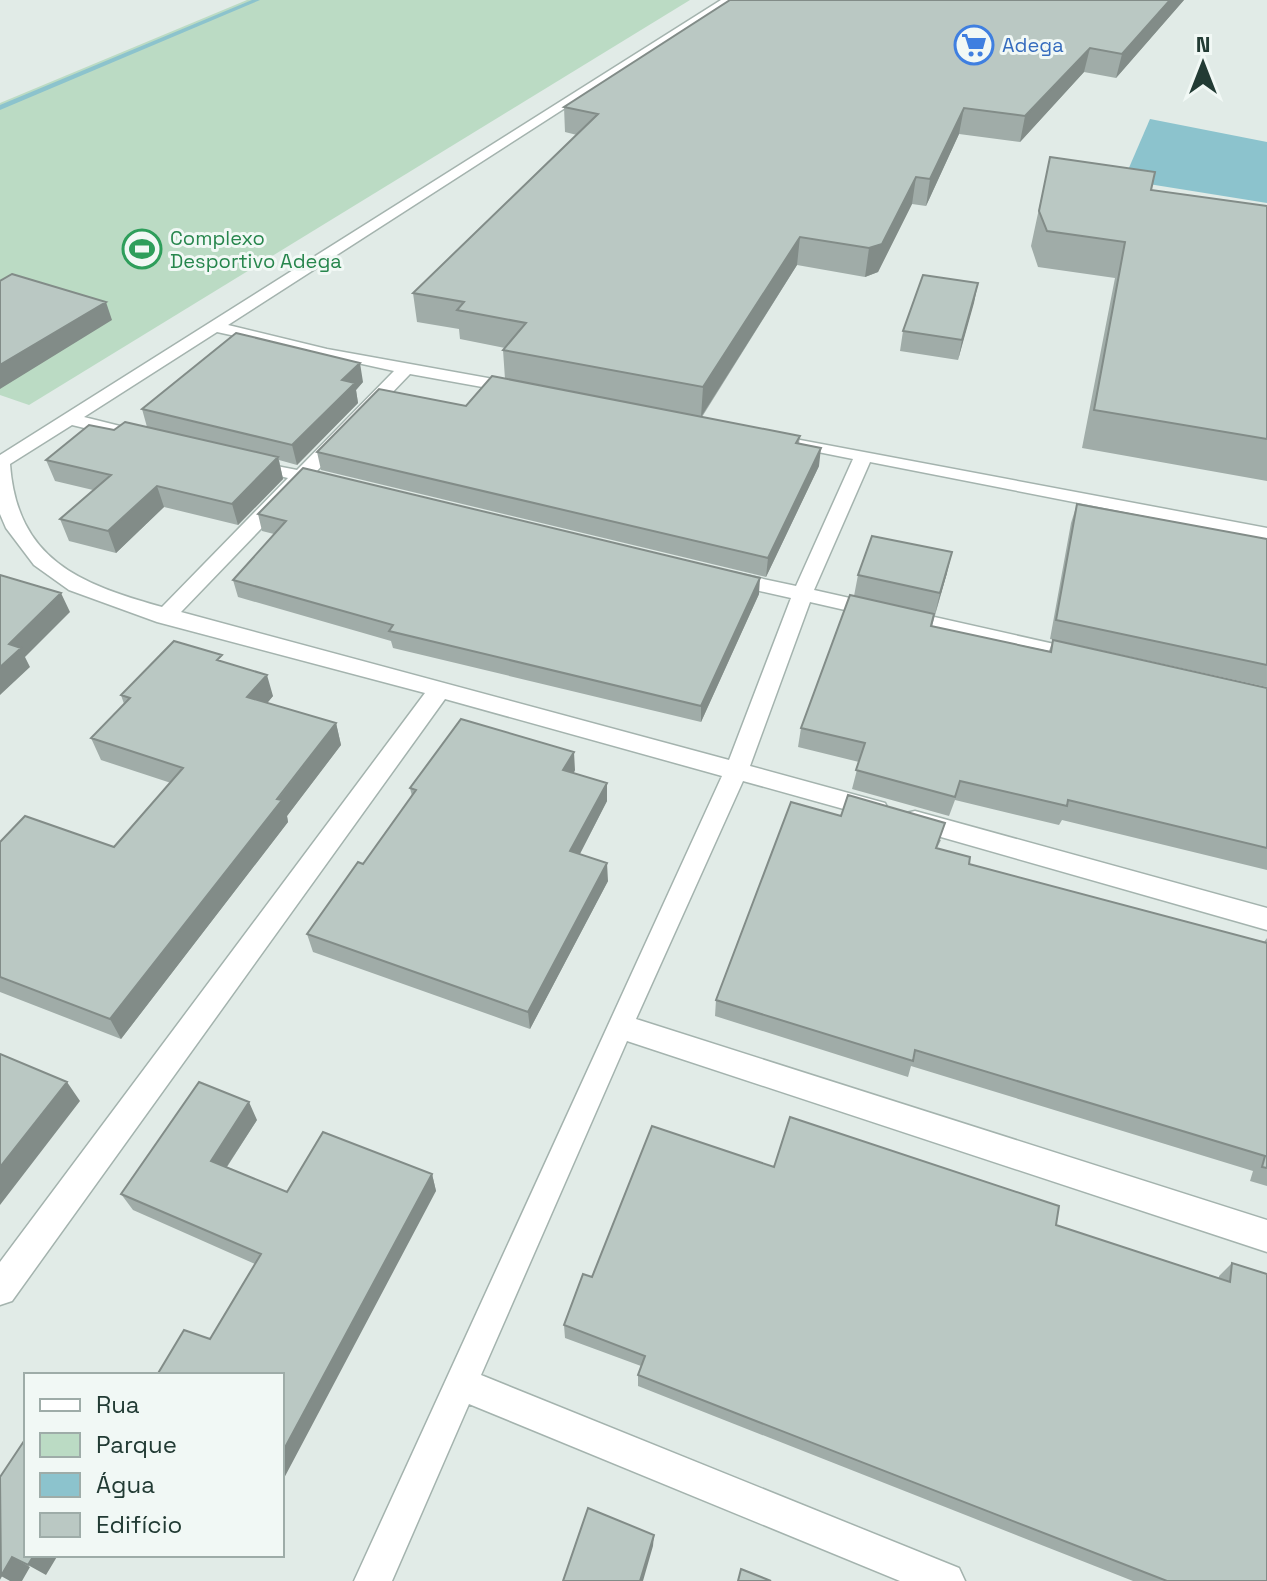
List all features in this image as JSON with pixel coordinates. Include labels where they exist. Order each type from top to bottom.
[{"type":"street","points":[[728,0],[1,463],[4,507],[26,545],[71,584],[164,617],[737,769],[1267,919]]},
{"type":"street","points":[[213,326],[327,354],[528,391]]},
{"type":"street","points":[[164,617],[407,367]]},
{"type":"street","points":[[71,419],[163,442]]},
{"type":"street","points":[[756,435],[1267,534]]},
{"type":"street","points":[[373,1581],[619,1026],[737,769],[802,595],[863,456]]},
{"type":"street","points":[[224,457],[347,487]]},
{"type":"street","points":[[711,573],[1096,660]]},
{"type":"street","points":[[0,1289],[439,691]]},
{"type":"street","points":[[619,1026],[1267,1236]]},
{"type":"street","points":[[461,1384],[946,1581]]},
{"type":"green space","name":"Complexo Desportivo Adega","points":[[247,0],[690,0],[29,405],[0,395],[0,103]]},
{"type":"water","points":[[1150,119],[1267,142],[1267,203],[1130,181],[1125,177]]},
{"type":"building","points":[[730,0],[1170,0],[1122,54],[1090,48],[1025,116],[964,108],[930,179],[916,177],[882,244],[869,248],[800,237],[703,387],[503,350],[526,323],[457,310],[464,302],[413,293],[598,114],[564,107]]},
{"type":"building","points":[[1050,157],[1155,172],[1151,190],[1267,206],[1267,439],[1094,410],[1125,242],[1047,231],[1039,211]]},
{"type":"building","points":[[12,274],[106,302],[0,365],[0,281]]},
{"type":"building","points":[[923,275],[978,283],[962,340],[903,331]]},
{"type":"building","points":[[236,333],[360,363],[342,380],[355,383],[292,445],[142,409]]},
{"type":"building","points":[[492,376],[800,436],[796,443],[821,448],[768,558],[317,452],[379,389],[466,406]]},
{"type":"building","points":[[125,422],[278,457],[232,504],[157,486],[108,531],[60,519],[111,475],[46,460],[89,425],[114,430]]},
{"type":"building","points":[[303,468],[760,578],[701,706],[389,631],[393,625],[233,580],[286,521],[258,514]]},
{"type":"building","points":[[1077,504],[1267,539],[1267,665],[1056,620]]},
{"type":"building","points":[[872,536],[952,552],[940,593],[858,575]]},
{"type":"building","points":[[0,575],[61,593],[9,644],[21,648],[0,667]]},
{"type":"building","points":[[850,595],[934,614],[931,626],[1051,652],[1053,640],[1267,688],[1267,848],[1068,800],[1067,806],[960,781],[955,797],[856,770],[865,743],[801,728]]},
{"type":"building","points":[[174,641],[222,655],[217,660],[267,675],[247,697],[336,723],[277,799],[282,800],[110,1019],[0,977],[0,842],[25,816],[114,847],[183,768],[91,738],[130,698],[121,695]]},
{"type":"building","points":[[461,719],[574,752],[563,770],[607,783],[570,851],[607,863],[528,1012],[307,934],[358,862],[363,864],[416,790],[410,788]]},
{"type":"building","points":[[848,795],[945,823],[936,848],[970,857],[969,864],[1267,943],[1267,1168],[1262,1167],[1265,1156],[915,1050],[913,1061],[716,1000],[791,802],[841,816]]},
{"type":"building","points":[[0,1054],[67,1082],[0,1167]]},
{"type":"building","points":[[199,1082],[249,1102],[211,1161],[287,1192],[323,1132],[432,1174],[284,1449],[284,1373],[158,1373],[184,1330],[210,1339],[261,1254],[121,1194]]},
{"type":"building","points":[[790,1117],[1059,1206],[1056,1225],[1230,1282],[1232,1263],[1267,1274],[1267,1581],[1167,1581],[638,1375],[645,1356],[564,1325],[583,1274],[592,1277],[652,1126],[774,1167]]},
{"type":"building","points":[[24,1441],[24,1557],[33,1557],[28,1565],[12,1557],[1,1576],[0,1477]]},
{"type":"building","points":[[588,1508],[654,1535],[640,1581],[563,1581]]},
{"type":"building","points":[[741,1569],[771,1581],[738,1581]]},
{"type":"waterway","points":[[0,108],[257,0]]},
{"type":"place","name":"Adega","points":[[974,45]]},
{"type":"place","name":"Complexo Desportivo Adega","points":[[142,249]]}]
